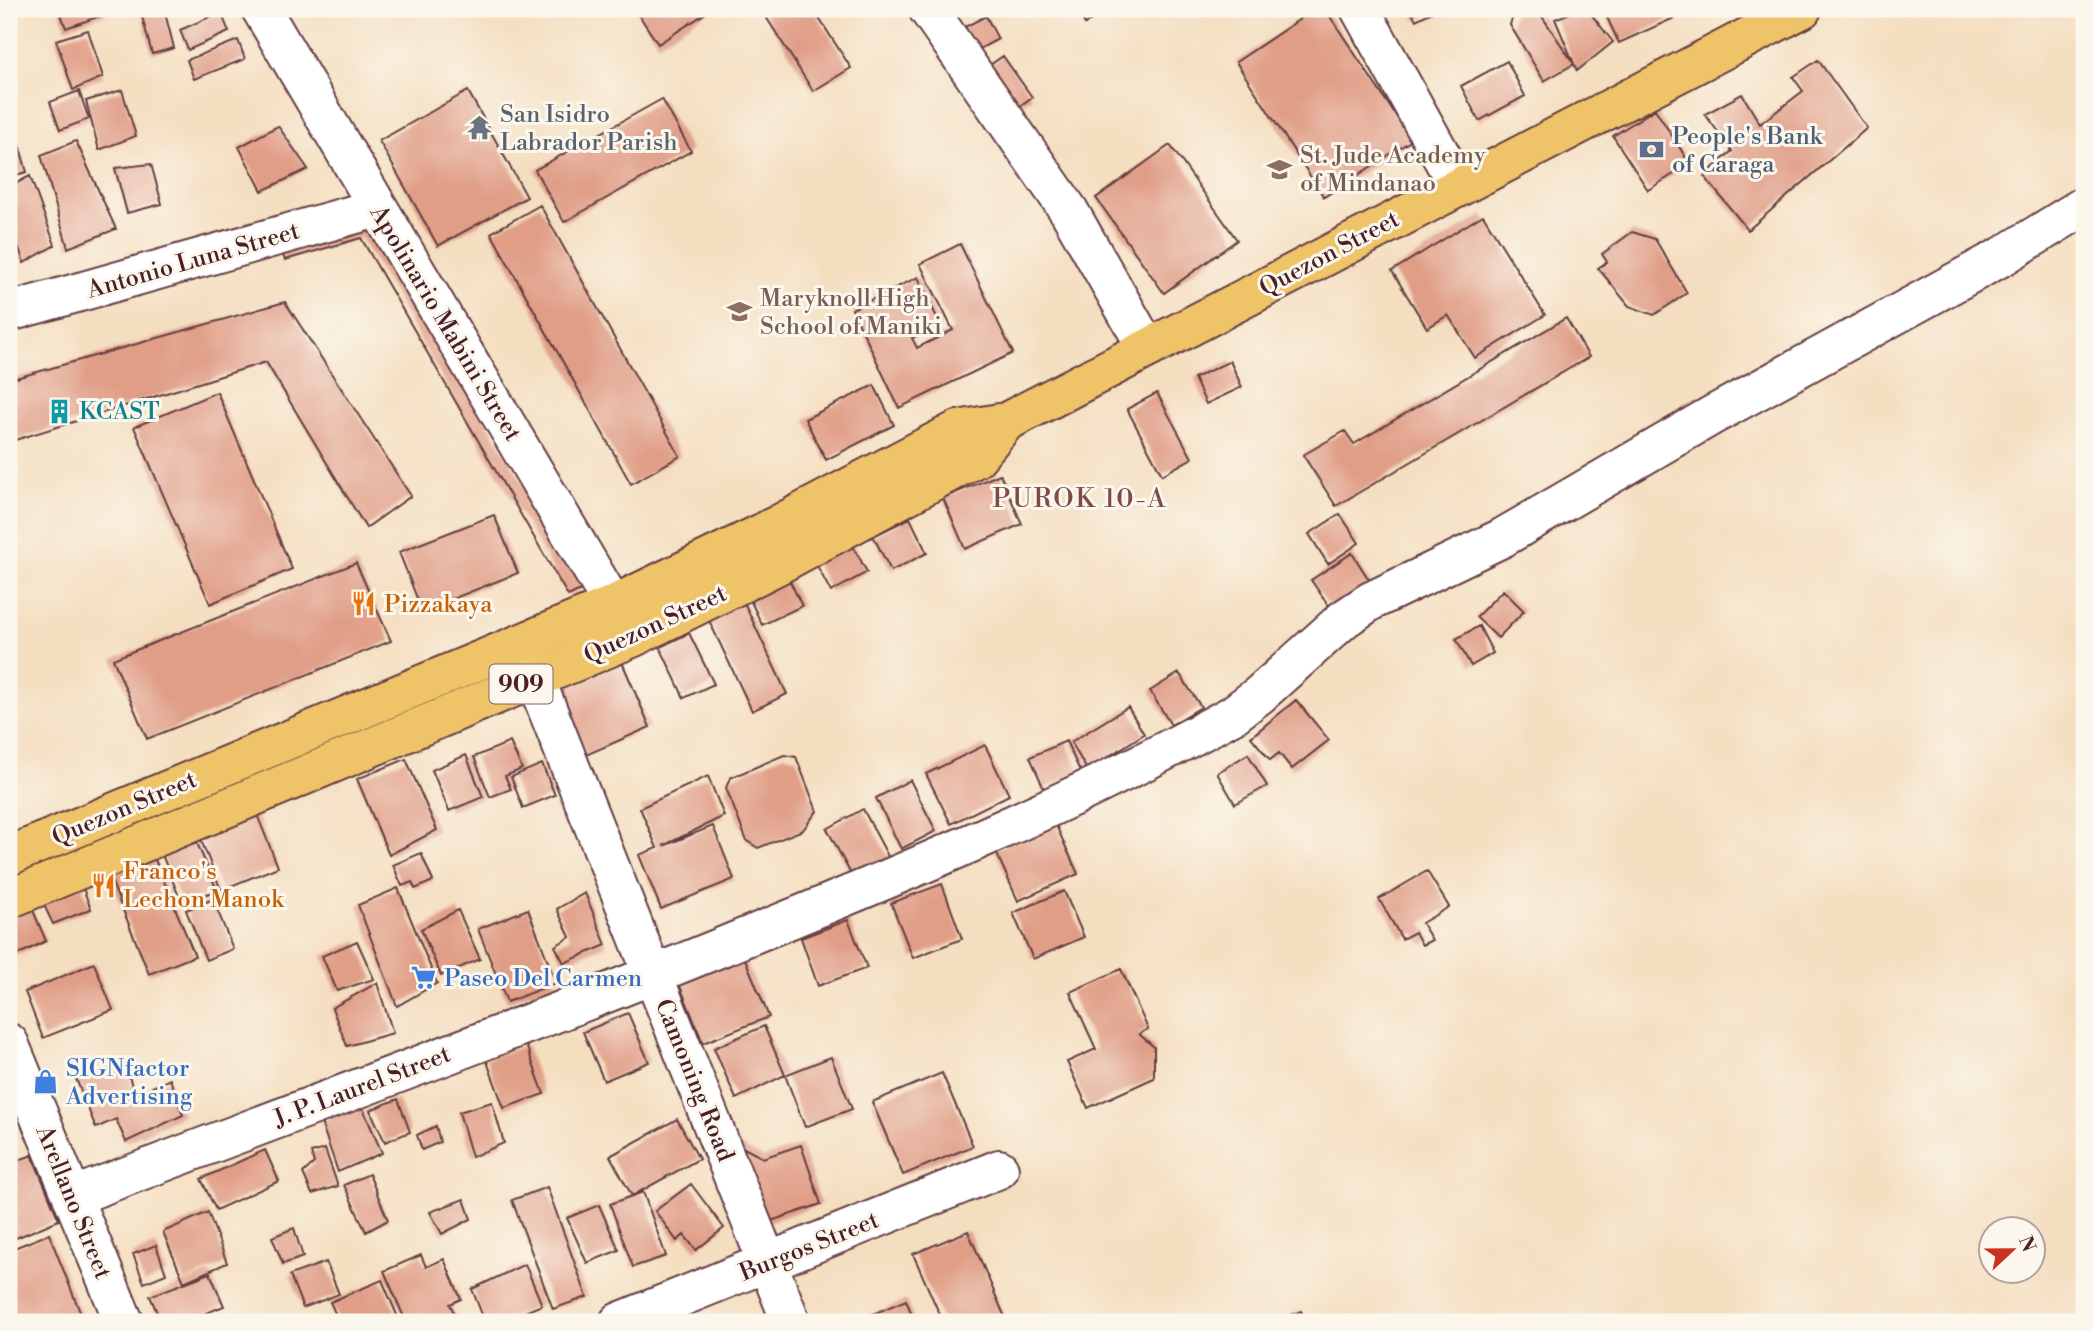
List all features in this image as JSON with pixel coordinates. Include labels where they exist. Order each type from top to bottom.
[{"type":"highway","name":"Quezon Street","points":[[9,856],[613,605],[750,539],[958,430],[1006,422],[1802,9]]},
{"type":"highway","name":"Quezon Street","points":[[9,899],[632,638],[778,565],[976,458],[1006,422]]},
{"type":"street","name":"Apolinario Mabini Street","points":[[261,9],[632,638]]},
{"type":"street","points":[[928,9],[1069,211],[1147,348]]},
{"type":"street","points":[[1360,9],[1458,186]]},
{"type":"street","name":"J. P. Laurel Street","points":[[72,1196],[653,975],[887,880],[1067,800],[1234,713],[1259,695],[1344,619],[1371,601],[1502,538],[1705,420],[2003,256],[2084,206]]},
{"type":"street","name":"Antonio Luna Street","points":[[9,312],[377,208]]},
{"type":"street","name":"Camoning Road","points":[[521,643],[791,1322]]},
{"type":"street","name":"Arellano Street","points":[[9,1043],[124,1322]]},
{"type":"street","name":"Burgos Street","points":[[620,1322],[999,1169]]},
{"type":"building","points":[[59,9],[104,9],[106,14],[66,28]]},
{"type":"building","points":[[140,9],[164,9],[174,48],[152,54]]},
{"type":"building","points":[[546,9],[571,9],[553,15]]},
{"type":"building","points":[[635,9],[712,9],[658,44]]},
{"type":"building","points":[[761,9],[813,9],[851,68],[813,91]]},
{"type":"building","points":[[1076,9],[1109,9],[1085,24]]},
{"type":"building","points":[[1315,9],[1325,9],[1412,140],[1324,197],[1236,62]]},
{"type":"building","points":[[1410,9],[1438,9],[1416,20]]},
{"type":"building","points":[[1520,9],[1537,9],[1574,64],[1544,81],[1510,25],[1513,15]]},
{"type":"building","points":[[1587,9],[1613,42],[1577,71],[1555,19]]},
{"type":"building","points":[[1603,9],[1694,9],[1619,43]]},
{"type":"building","points":[[221,12],[229,32],[188,50],[180,30]]},
{"type":"building","points":[[986,16],[998,39],[965,57],[953,33]]},
{"type":"building","points":[[88,30],[103,77],[73,90],[56,40]]},
{"type":"building","points":[[238,40],[245,59],[194,79],[187,60]]},
{"type":"building","points":[[1003,56],[1032,97],[1009,114],[980,72]]},
{"type":"building","points":[[1818,60],[1867,128],[1748,230],[1704,176],[1732,151],[1705,114],[1742,94],[1760,124],[1803,91],[1793,77]]},
{"type":"building","points":[[1507,61],[1525,96],[1479,121],[1461,86]]},
{"type":"building","points":[[122,90],[136,136],[99,150],[86,101]]},
{"type":"building","points":[[79,91],[89,119],[60,130],[50,102]]},
{"type":"building","points":[[468,91],[527,197],[438,246],[379,141]]},
{"type":"building","points":[[662,99],[691,151],[564,222],[535,170]]},
{"type":"building","name":"People's Bank of Caraga","points":[[1655,109],[1690,164],[1648,190],[1613,136]]},
{"type":"building","points":[[12,121],[27,172],[9,177],[9,122]]},
{"type":"building","points":[[278,126],[308,169],[262,191],[239,147]]},
{"type":"building","points":[[76,141],[116,229],[68,248],[41,155]]},
{"type":"building","points":[[1170,145],[1237,240],[1164,293],[1096,198]]},
{"type":"building","points":[[151,164],[162,204],[127,213],[115,168]]},
{"type":"building","points":[[30,176],[55,245],[24,263],[9,218],[9,187]]},
{"type":"building","points":[[540,205],[680,456],[631,484],[491,233]]},
{"type":"building","points":[[1483,215],[1545,315],[1475,358],[1448,315],[1427,328],[1392,271]]},
{"type":"building","points":[[367,218],[585,588],[568,596],[361,238],[285,260],[277,243]]},
{"type":"building","points":[[1632,232],[1655,239],[1687,293],[1654,315],[1629,306],[1598,268],[1607,262],[1602,254]]},
{"type":"building","points":[[960,244],[1013,353],[899,408],[852,309],[918,277],[940,324],[912,338],[917,348],[953,330],[920,264]]},
{"type":"building","name":"KCAST","points":[[285,302],[411,496],[366,528],[266,362],[9,442],[9,380]]},
{"type":"building","points":[[1566,318],[1589,357],[1336,506],[1303,455],[1345,431],[1354,444]]},
{"type":"building","points":[[1230,361],[1242,387],[1206,404],[1194,378]]},
{"type":"building","points":[[874,385],[894,425],[826,460],[805,419]]},
{"type":"building","points":[[217,392],[292,569],[210,604],[134,427]]},
{"type":"building","points":[[1157,393],[1192,458],[1162,475],[1127,409]]},
{"type":"building","points":[[1000,474],[1022,524],[965,549],[943,498]]},
{"type":"building","points":[[1340,514],[1359,543],[1328,564],[1309,534]]},
{"type":"building","points":[[494,515],[518,573],[422,611],[399,552]]},
{"type":"building","points":[[910,518],[927,553],[891,571],[873,536]]},
{"type":"building","points":[[852,544],[867,572],[831,592],[816,564]]},
{"type":"building","points":[[1352,553],[1371,583],[1331,609],[1311,580]]},
{"type":"building","points":[[356,563],[391,641],[147,739],[113,659]]},
{"type":"building","points":[[787,575],[802,606],[762,625],[747,593]]},
{"type":"building","points":[[1503,590],[1524,611],[1498,638],[1476,617]]},
{"type":"building","points":[[741,596],[787,694],[752,711],[705,612]]},
{"type":"building","points":[[1479,626],[1493,653],[1471,666],[1456,639]]},
{"type":"building","points":[[689,633],[714,684],[684,698],[660,647]]},
{"type":"building","points":[[619,655],[650,727],[586,755],[555,683]]},
{"type":"building","points":[[1179,673],[1201,707],[1171,725],[1150,691]]},
{"type":"building","points":[[1296,700],[1329,740],[1292,769],[1279,753],[1270,760],[1251,737]]},
{"type":"building","points":[[1128,707],[1144,734],[1087,770],[1071,742]]},
{"type":"building","points":[[1066,741],[1081,773],[1044,789],[1030,757]]},
{"type":"building","points":[[510,742],[522,769],[505,776],[511,789],[490,797],[474,757]]},
{"type":"building","points":[[985,745],[1009,795],[951,824],[926,774]]},
{"type":"building","points":[[1248,754],[1267,786],[1235,804],[1217,773]]},
{"type":"building","points":[[466,755],[483,797],[449,811],[432,770]]},
{"type":"building","points":[[784,755],[796,757],[817,811],[803,830],[758,848],[747,841],[726,788],[730,778]]},
{"type":"building","points":[[406,759],[437,830],[389,855],[357,779]]},
{"type":"building","points":[[542,764],[555,795],[523,808],[511,777]]},
{"type":"building","points":[[708,776],[724,816],[663,846],[713,826],[734,879],[661,909],[639,855],[657,848],[640,808]]},
{"type":"building","points":[[910,780],[936,831],[901,849],[876,798]]},
{"type":"building","points":[[863,809],[890,860],[854,880],[827,829]]},
{"type":"building","points":[[256,812],[278,867],[221,890],[199,835]]},
{"type":"building","points":[[1055,823],[1078,874],[1018,901],[995,850]]},
{"type":"building","points":[[192,831],[217,890],[182,904],[158,845]]},
{"type":"building","points":[[151,850],[195,956],[149,974],[106,868]]},
{"type":"building","points":[[421,853],[433,881],[415,889],[412,882],[402,886],[393,865]]},
{"type":"building","points":[[1427,871],[1449,907],[1422,923],[1432,940],[1422,945],[1415,932],[1402,939],[1379,899]]},
{"type":"building","points":[[942,884],[962,939],[913,958],[891,903]]},
{"type":"building","points":[[82,886],[91,909],[53,924],[43,903]]},
{"type":"building","points":[[398,888],[437,983],[397,1006],[358,905]]},
{"type":"building","points":[[1064,891],[1084,937],[1033,959],[1013,913]]},
{"type":"building","points":[[585,893],[606,945],[564,963],[555,946],[570,937],[557,909]]},
{"type":"building","points":[[213,899],[233,949],[206,960],[186,910]]},
{"type":"building","points":[[32,908],[46,941],[11,958],[9,919]]},
{"type":"building","points":[[528,909],[556,983],[507,1002],[478,929]]},
{"type":"building","points":[[458,910],[480,959],[441,976],[421,929]]},
{"type":"building","points":[[848,920],[867,968],[818,986],[801,938]]},
{"type":"building","points":[[357,941],[374,979],[337,991],[322,956]]},
{"type":"building","points":[[741,949],[769,1017],[703,1043],[676,976]]},
{"type":"building","points":[[94,963],[113,1010],[43,1038],[25,992]]},
{"type":"building","points":[[1121,969],[1148,1029],[1139,1034],[1154,1047],[1154,1078],[1088,1108],[1067,1062],[1096,1049],[1070,992]]},
{"type":"building","points":[[377,983],[393,1033],[347,1046],[332,1008]]},
{"type":"building","points":[[628,1013],[649,1062],[604,1081],[583,1032]]},
{"type":"building","points":[[764,1026],[785,1075],[736,1099],[714,1048]]},
{"type":"building","points":[[526,1045],[544,1094],[504,1108],[486,1059]]},
{"type":"building","points":[[831,1057],[852,1109],[805,1127],[785,1075]]},
{"type":"building","points":[[125,1064],[135,1095],[170,1079],[183,1115],[126,1142],[116,1119],[96,1128],[76,1079]]},
{"type":"building","points":[[942,1073],[973,1146],[903,1175],[872,1102]]},
{"type":"building","points":[[398,1099],[410,1132],[385,1142],[370,1110]]},
{"type":"building","points":[[492,1102],[504,1143],[472,1157],[459,1112]]},
{"type":"building","points":[[361,1104],[382,1153],[338,1172],[321,1122]]},
{"type":"building","points":[[677,1119],[699,1159],[632,1196],[610,1156]]},
{"type":"building","points":[[436,1126],[440,1142],[422,1150],[417,1135]]},
{"type":"building","points":[[738,1145],[763,1158],[801,1145],[821,1204],[765,1223]]},
{"type":"building","points":[[325,1149],[338,1186],[312,1194],[303,1173],[314,1163],[311,1153]]},
{"type":"building","points":[[265,1150],[279,1181],[216,1210],[201,1179]]},
{"type":"building","points":[[32,1155],[59,1220],[9,1241],[9,1164]]},
{"type":"building","points":[[369,1174],[388,1220],[366,1232],[344,1185]]},
{"type":"building","points":[[691,1184],[724,1228],[696,1250],[684,1235],[677,1241],[655,1211]]},
{"type":"building","points":[[547,1187],[587,1297],[553,1309],[512,1200]]},
{"type":"building","points":[[643,1192],[666,1256],[633,1267],[610,1204]]},
{"type":"building","points":[[464,1199],[471,1219],[442,1234],[430,1212]]},
{"type":"building","points":[[599,1205],[619,1250],[587,1263],[567,1218]]},
{"type":"building","points":[[208,1212],[227,1263],[184,1282],[163,1232]]},
{"type":"building","points":[[294,1228],[303,1257],[283,1264],[272,1237]]},
{"type":"building","points":[[968,1231],[1007,1322],[943,1322],[913,1254]]},
{"type":"building","points":[[49,1234],[84,1322],[9,1322],[9,1250]]},
{"type":"building","points":[[156,1245],[166,1274],[144,1283],[133,1254]]},
{"type":"building","points":[[421,1255],[426,1267],[444,1259],[461,1299],[450,1304],[455,1315],[439,1322],[406,1322],[384,1271]]},
{"type":"building","points":[[326,1262],[339,1294],[303,1308],[290,1275]]},
{"type":"building","points":[[525,1264],[542,1305],[501,1322],[485,1322],[472,1289]]},
{"type":"building","points":[[210,1273],[224,1306],[184,1322],[161,1322],[150,1296]]},
{"type":"building","points":[[382,1280],[400,1322],[339,1322],[330,1302]]},
{"type":"building","points":[[906,1300],[915,1322],[854,1322]]},
{"type":"building","points":[[1301,1311],[1306,1322],[1276,1322]]},
{"type":"building","points":[[239,1313],[243,1322],[216,1322]]},
{"type":"place","name":"San Isidro Labrador Parish","points":[[480,128]]},
{"type":"place","name":"People's Bank of Caraga","points":[[1652,150]]},
{"type":"place","name":"St. Jude Academy of Mindanao","points":[[1280,169]]},
{"type":"place","name":"Maryknoll High School of Maniki","points":[[740,312]]},
{"type":"place","name":"KCAST","points":[[59,411]]},
{"type":"place","name":"Pizzakaya","points":[[364,604]]},
{"type":"place","name":"Franco's Lechon Manok","points":[[103,885]]},
{"type":"place","name":"Paseo Del Carmen","points":[[424,978]]},
{"type":"place","name":"SIGNfactor Advertising","points":[[46,1082]]},
{"type":"district","name":"PUROK 10-A","points":[[1080,498]]}]
